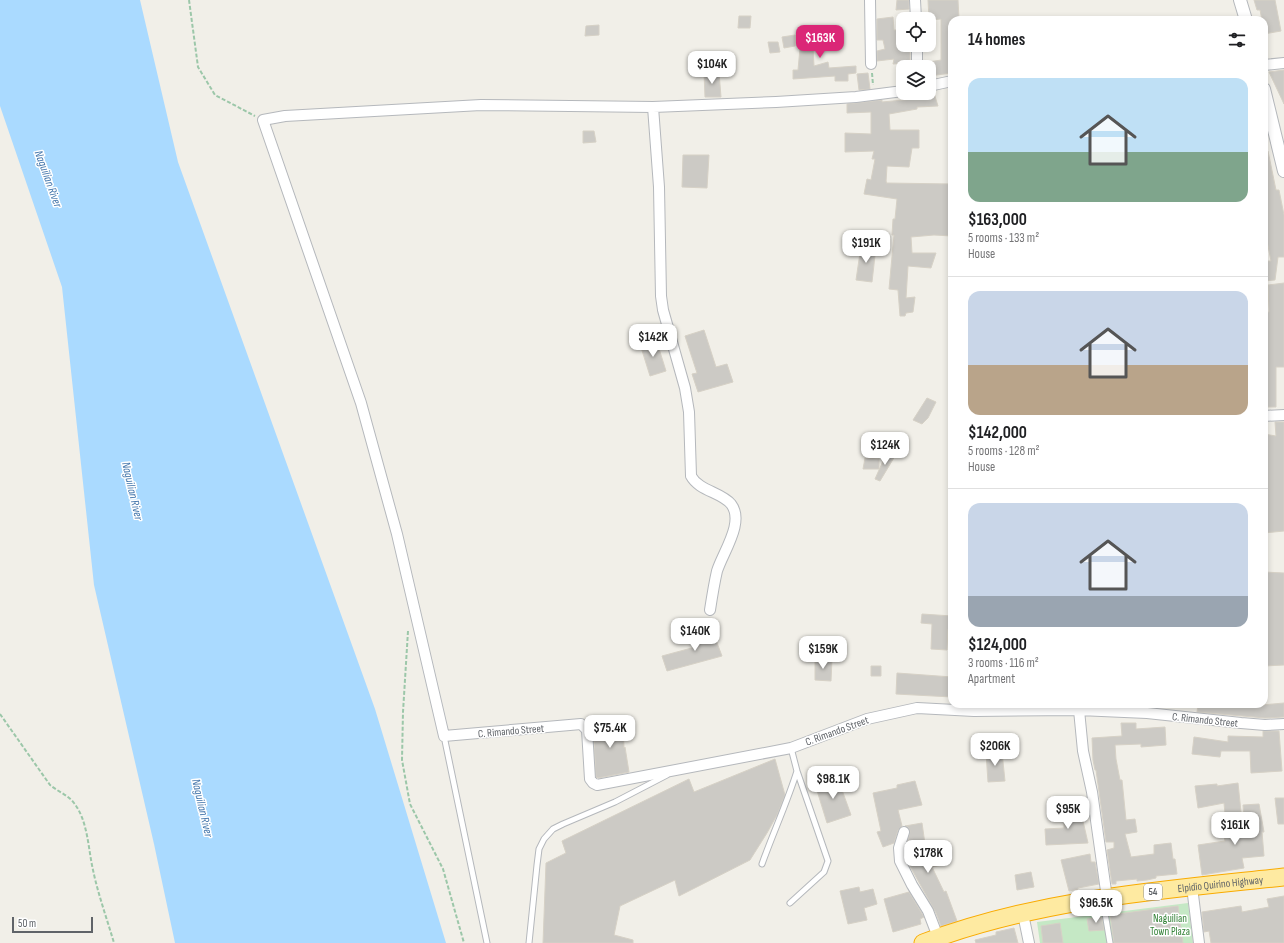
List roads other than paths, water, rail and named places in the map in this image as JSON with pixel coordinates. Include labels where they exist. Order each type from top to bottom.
[{"type":"highway","name":"Elpidio Quirino Highway","points":[[931,940],[993,920],[1105,898],[1284,877]]},
{"type":"street","points":[[870,0],[871,64]]},
{"type":"street","points":[[915,0],[916,12]]},
{"type":"street","points":[[1240,0],[1245,16]]},
{"type":"street","points":[[1268,65],[1284,63]]},
{"type":"street","points":[[936,84],[948,82]]},
{"type":"street","points":[[444,736],[397,534],[362,403],[263,120],[285,116],[480,105],[654,107],[776,102],[896,92]]},
{"type":"street","points":[[1268,105],[1284,171]]},
{"type":"street","points":[[654,107],[659,187],[661,296],[663,310],[685,388],[690,412],[691,476],[697,483],[730,502],[735,514],[735,527],[717,571],[710,610]]},
{"type":"street","points":[[1268,416],[1284,415]]},
{"type":"street","name":"C. Rimando Street","points":[[444,736],[581,724],[587,730],[590,779],[597,785],[791,748],[867,719],[917,708],[974,711],[1122,708],[1147,713],[1241,724],[1284,724]]},
{"type":"street","points":[[1078,710],[1083,751],[1092,792],[1105,898]]},
{"type":"street","points":[[904,832],[899,848],[900,861],[928,911],[931,940]]},
{"type":"street","points":[[1192,887],[1199,943]]},
{"type":"street","points":[[1023,914],[1029,943]]},
{"type":"lane","points":[[444,736],[488,943]]},
{"type":"lane","points":[[790,903],[824,872],[828,861],[797,771],[791,748]]},
{"type":"lane","points":[[529,943],[539,849],[544,839],[553,829],[615,802],[679,769]]},
{"type":"lane","points":[[762,864],[797,771]]},
{"type":"lane","points":[[1105,898],[1110,943]]},
{"type":"water","name":"Naguilian River","points":[[0,0],[140,0],[178,162],[375,709],[446,943],[175,943],[154,844],[94,585],[62,287],[0,106]]},
{"type":"park label","name":"Naguilian Town Plaza","points":[[1170,924]]}]
